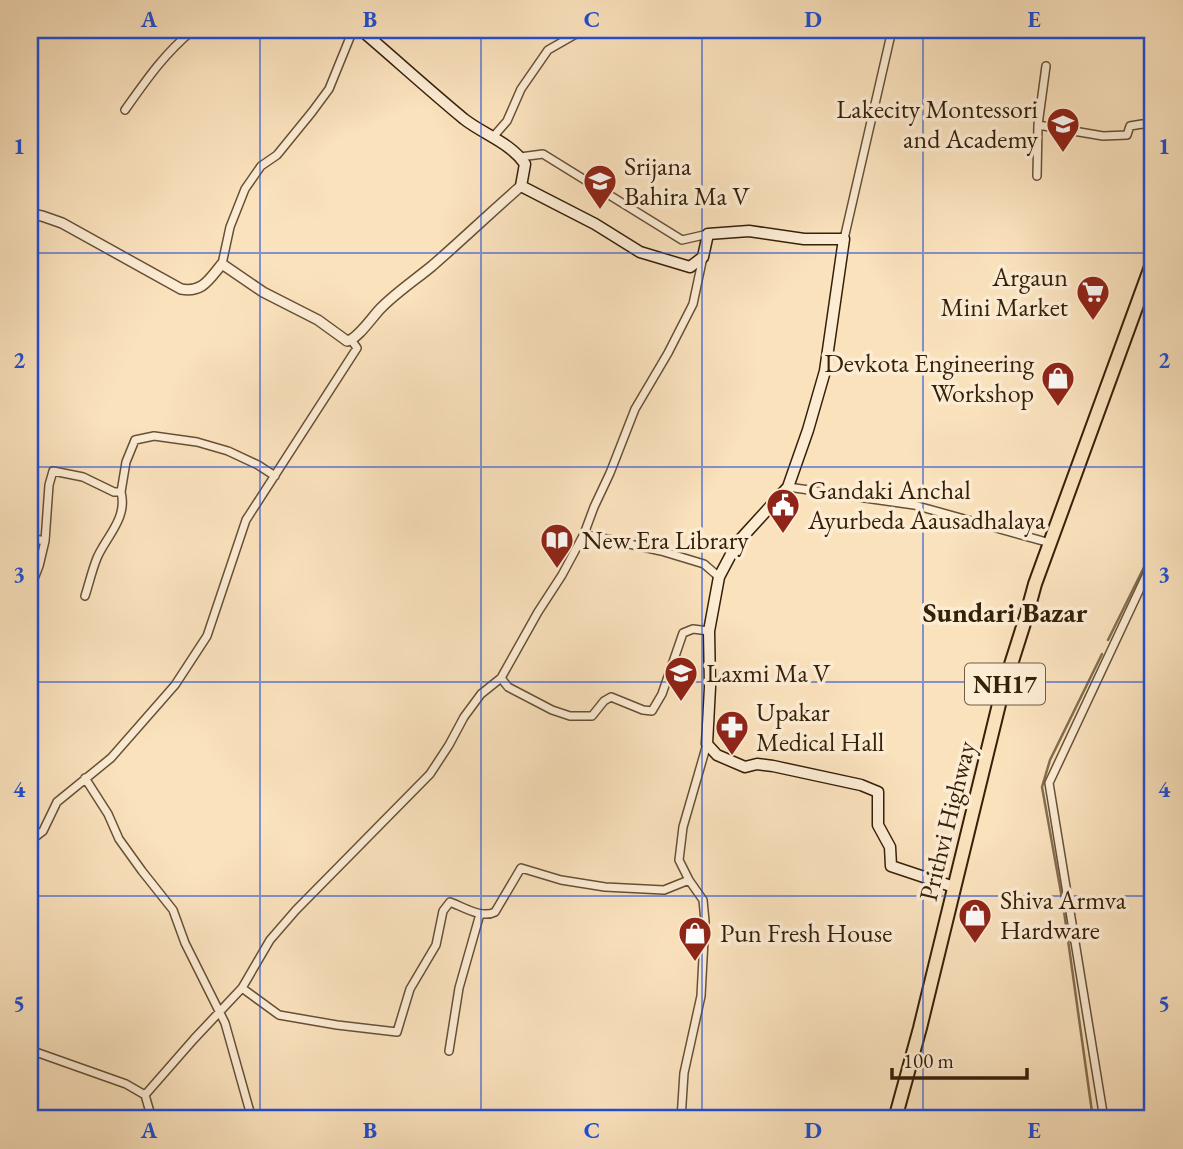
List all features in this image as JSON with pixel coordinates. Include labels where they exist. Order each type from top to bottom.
[{"type":"highway","name":"Prithvi Highway","points":[[895,1119],[920,1028],[1001,696],[1035,584],[1153,261]]},
{"type":"main road","points":[[360,30],[467,121],[520,157],[525,164],[521,186],[595,224],[640,252],[690,267],[703,257],[708,234],[750,231],[804,239],[844,239],[825,371],[788,486],[737,543],[719,577],[709,631],[707,744],[717,755],[745,767],[757,764],[773,766],[861,785],[878,792],[878,825],[890,847],[891,866],[954,887]]},
{"type":"street","points":[[125,110],[156,65],[193,30]]},
{"type":"street","points":[[30,214],[62,223],[181,289],[199,289],[222,264],[230,227],[245,189],[261,166],[277,155],[329,89],[353,30]]},
{"type":"street","points":[[493,137],[508,121],[521,89],[548,50],[583,30]]},
{"type":"street","points":[[844,239],[892,30]]},
{"type":"street","points":[[1037,176],[1038,125],[1046,66]]},
{"type":"street","points":[[1038,125],[1103,136],[1127,135],[1130,126],[1153,126]]},
{"type":"street","points":[[520,157],[543,154],[682,240],[708,234]]},
{"type":"street","points":[[352,341],[386,303],[430,268],[521,186]]},
{"type":"street","points":[[145,1095],[242,988],[270,940],[296,910],[430,774],[481,694],[501,678],[584,534],[635,409],[668,354],[693,304],[703,257]]},
{"type":"street","points":[[30,841],[43,831],[57,802],[111,758],[175,685],[207,636],[246,520],[358,348],[352,341],[342,339],[307,313],[262,292],[222,264]]},
{"type":"street","points":[[85,596],[96,559],[121,515],[121,492],[126,462],[135,440],[154,436],[197,442],[228,451],[275,476]]},
{"type":"street","points":[[30,589],[45,541],[49,485],[53,471],[83,477],[114,492],[121,492]]},
{"type":"street","points":[[788,486],[914,505],[1051,543]]},
{"type":"street","points":[[584,534],[661,551],[704,564],[719,577]]},
{"type":"street","points":[[30,538],[45,541]]},
{"type":"street","points":[[1104,1119],[1049,783],[1153,561]]},
{"type":"street","points":[[501,678],[508,687],[552,710],[570,716],[592,716],[604,701],[611,697],[652,711],[662,694],[683,633],[693,629],[709,631]]},
{"type":"street","points":[[681,1119],[684,1073],[701,996],[705,921],[703,900],[679,860],[683,827],[707,744]]},
{"type":"street","points":[[85,778],[120,839],[173,910],[185,943],[225,1023],[253,1119]]},
{"type":"street","points":[[242,988],[279,1015],[397,1032],[410,989],[436,945],[443,911],[450,902],[489,915],[495,912],[521,868],[561,880],[604,887],[664,890],[689,880]]},
{"type":"street","points":[[449,1051],[459,988],[480,914]]},
{"type":"street","points":[[30,1050],[126,1084],[145,1095],[152,1119]]},
{"type":"waterway","points":[[1108,640],[1153,549]]},
{"type":"waterway","points":[[1093,1119],[1063,904],[1042,787],[1050,760],[1102,654]]},
{"type":"place","name":"Lakecity Montessori and Academy","points":[[1063,154]]},
{"type":"place","name":"Srijana Bahira Ma V","points":[[600,211]]},
{"type":"place","name":"Argaun Mini Market","points":[[1093,322]]},
{"type":"place","name":"Devkota Engineering Workshop","points":[[1058,408]]},
{"type":"place","name":"Gandaki Anchal Ayurbeda Aausadhalaya","points":[[783,535]]},
{"type":"place","name":"New Era Library","points":[[557,570]]},
{"type":"place","name":"Laxmi Ma V","points":[[681,703]]},
{"type":"place","name":"Upakar Medical Hall","points":[[732,757]]},
{"type":"place","name":"Shiva Armva Hardware","points":[[975,945]]},
{"type":"place","name":"Pun Fresh House","points":[[695,963]]},
{"type":"district","name":"Sundari Bazar","points":[[1005,612]]}]
